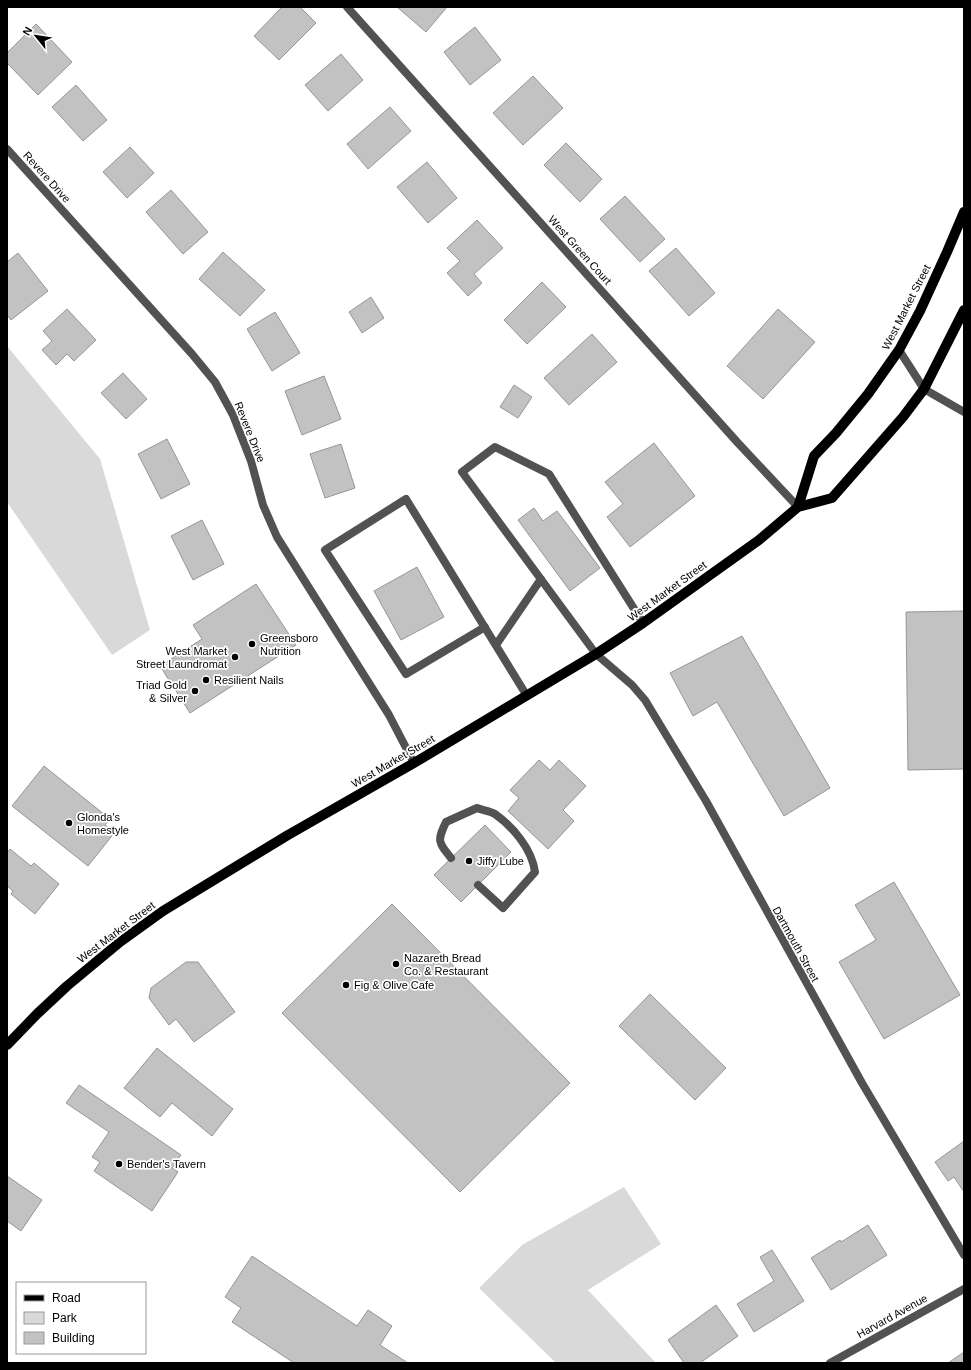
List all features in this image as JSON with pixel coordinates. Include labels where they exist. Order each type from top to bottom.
[{"type":"main road","name":"West Market Street","points":[[798,507],[814,456],[868,394],[899,350],[923,304],[964,212]]},
{"type":"main road","name":"West Market Street","points":[[7,1045],[36,1014],[83,972],[120,942],[163,911],[288,835],[414,763],[596,654],[644,623],[759,540],[798,507],[832,498],[903,417],[924,389],[964,310]]},
{"type":"street","name":"West Green Court","points":[[347,7],[738,443],[798,507]]},
{"type":"street","name":"Revere Drive","points":[[7,149],[192,354],[215,382],[233,415],[251,461],[263,505],[277,537],[389,716],[414,763]]},
{"type":"street","points":[[899,350],[924,389],[964,412]]},
{"type":"street","name":"Dartmouth Street","points":[[644,623],[549,474],[495,447],[462,472],[596,654],[632,685],[641,695],[706,802],[862,1083],[964,1255]]},
{"type":"street","points":[[485,627],[406,674],[325,550],[406,499],[474,608],[527,696]]},
{"type":"street","points":[[496,645],[541,579]]},
{"type":"street","points":[[451,858],[442,846],[439,836],[446,822],[477,808],[494,813],[512,830],[528,849],[534,862],[535,872],[503,908],[478,885]]},
{"type":"street","name":"Harvard Avenue","points":[[830,1363],[964,1289]]},
{"type":"green space","points":[[7,346],[100,459],[150,630],[112,655],[7,502]]},
{"type":"green space","points":[[624,1187],[661,1244],[588,1290],[656,1363],[556,1363],[479,1288],[522,1245]]},
{"type":"building","points":[[282,7],[300,7],[316,23],[279,60],[254,36]]},
{"type":"building","points":[[397,7],[447,7],[426,32]]},
{"type":"building","points":[[36,24],[72,62],[38,95],[7,63],[7,53]]},
{"type":"building","points":[[475,27],[501,60],[470,85],[444,52]]},
{"type":"building","points":[[341,54],[363,80],[328,111],[305,85]]},
{"type":"building","points":[[533,76],[563,108],[523,145],[493,113]]},
{"type":"building","points":[[76,85],[107,120],[83,141],[52,107]]},
{"type":"building","points":[[390,107],[411,131],[368,169],[347,144]]},
{"type":"building","points":[[566,143],[602,179],[580,202],[544,165]]},
{"type":"building","points":[[130,147],[154,173],[127,198],[103,172]]},
{"type":"building","points":[[427,162],[457,198],[428,223],[397,187]]},
{"type":"building","points":[[171,190],[208,232],[183,254],[146,212]]},
{"type":"building","points":[[625,196],[665,239],[640,262],[600,219]]},
{"type":"building","points":[[477,220],[503,248],[474,274],[482,283],[468,296],[447,273],[460,261],[447,248]]},
{"type":"building","points":[[676,248],[715,293],[689,316],[649,271]]},
{"type":"building","points":[[223,252],[265,290],[240,316],[199,279]]},
{"type":"building","points":[[18,253],[48,291],[11,320],[7,315],[7,262]]},
{"type":"building","points":[[542,282],[566,307],[527,344],[504,320]]},
{"type":"building","points":[[371,297],[384,318],[362,333],[349,312]]},
{"type":"building","points":[[67,309],[96,340],[74,361],[67,354],[56,365],[42,350],[52,341],[43,331]]},
{"type":"building","points":[[778,309],[815,342],[763,399],[727,366]]},
{"type":"building","points":[[275,312],[300,353],[272,371],[247,329]]},
{"type":"building","points":[[592,334],[617,362],[569,405],[544,378]]},
{"type":"building","points":[[123,373],[147,399],[126,419],[101,393]]},
{"type":"building","points":[[324,376],[341,419],[302,435],[285,391]]},
{"type":"building","points":[[514,385],[532,397],[518,418],[500,407]]},
{"type":"building","points":[[167,439],[190,484],[161,499],[138,454]]},
{"type":"building","points":[[654,443],[695,496],[630,547],[607,517],[623,504],[605,482]]},
{"type":"building","points":[[341,444],[355,488],[325,498],[310,454]]},
{"type":"building","points":[[534,508],[543,521],[557,511],[600,568],[570,591],[518,520]]},
{"type":"building","points":[[202,520],[224,564],[193,580],[171,536]]},
{"type":"building","points":[[417,567],[444,617],[401,640],[374,591]]},
{"type":"building","points":[[256,584],[296,645],[190,713],[160,666],[202,639],[193,625]]},
{"type":"building","points":[[964,611],[964,769],[908,770],[906,612]]},
{"type":"building","points":[[742,636],[830,788],[784,816],[717,702],[693,716],[670,673]]},
{"type":"building","points":[[539,760],[550,770],[559,760],[586,786],[563,810],[574,821],[548,849],[508,811],[519,798],[510,790]]},
{"type":"building","points":[[44,766],[110,819],[105,825],[115,832],[88,866],[12,806]]},
{"type":"building","points":[[485,825],[511,852],[461,902],[434,875]]},
{"type":"building","points":[[10,849],[31,866],[34,863],[59,884],[35,914],[11,894],[13,891],[7,886],[7,853]]},
{"type":"building","points":[[894,882],[960,995],[884,1039],[839,962],[876,940],[855,905]]},
{"type":"building","points":[[392,904],[570,1083],[460,1192],[282,1013]]},
{"type":"building","points":[[186,962],[198,962],[235,1012],[194,1042],[176,1019],[169,1025],[149,998],[151,988]]},
{"type":"building","points":[[650,994],[726,1068],[695,1100],[619,1026]]},
{"type":"building","points":[[157,1048],[233,1109],[212,1136],[172,1103],[160,1117],[124,1088]]},
{"type":"building","points":[[79,1085],[181,1155],[172,1168],[178,1172],[152,1211],[94,1171],[100,1162],[92,1157],[109,1132],[66,1103]]},
{"type":"building","points":[[964,1141],[964,1192],[954,1177],[948,1181],[935,1162]]},
{"type":"building","points":[[7,1176],[42,1200],[21,1231],[7,1221]]},
{"type":"building","points":[[868,1225],[887,1255],[831,1290],[811,1258]]},
{"type":"building","points":[[772,1250],[804,1301],[754,1332],[737,1304],[774,1281],[760,1257]]},
{"type":"building","points":[[252,1256],[357,1326],[368,1310],[392,1326],[380,1345],[408,1363],[294,1363],[232,1322],[241,1308],[225,1297]]},
{"type":"building","points":[[716,1305],[738,1336],[700,1363],[684,1363],[668,1340]]},
{"type":"building","points":[[964,1352],[964,1363],[948,1363]]},
{"type":"place","name":"Greensboro Nutrition","points":[[252,644]]},
{"type":"place","name":"West Market Street Laundromat","points":[[235,657]]},
{"type":"place","name":"Resilient Nails","points":[[206,680]]},
{"type":"place","name":"Triad Gold & Silver","points":[[195,691]]},
{"type":"place","name":"Glonda's Homestyle","points":[[69,823]]},
{"type":"place","name":"Jiffy Lube","points":[[469,861]]},
{"type":"place","name":"Nazareth Bread Co. & Restaurant","points":[[396,964]]},
{"type":"place","name":"Fig & Olive Cafe","points":[[346,985]]},
{"type":"place","name":"Bender's Tavern","points":[[119,1164]]}]
